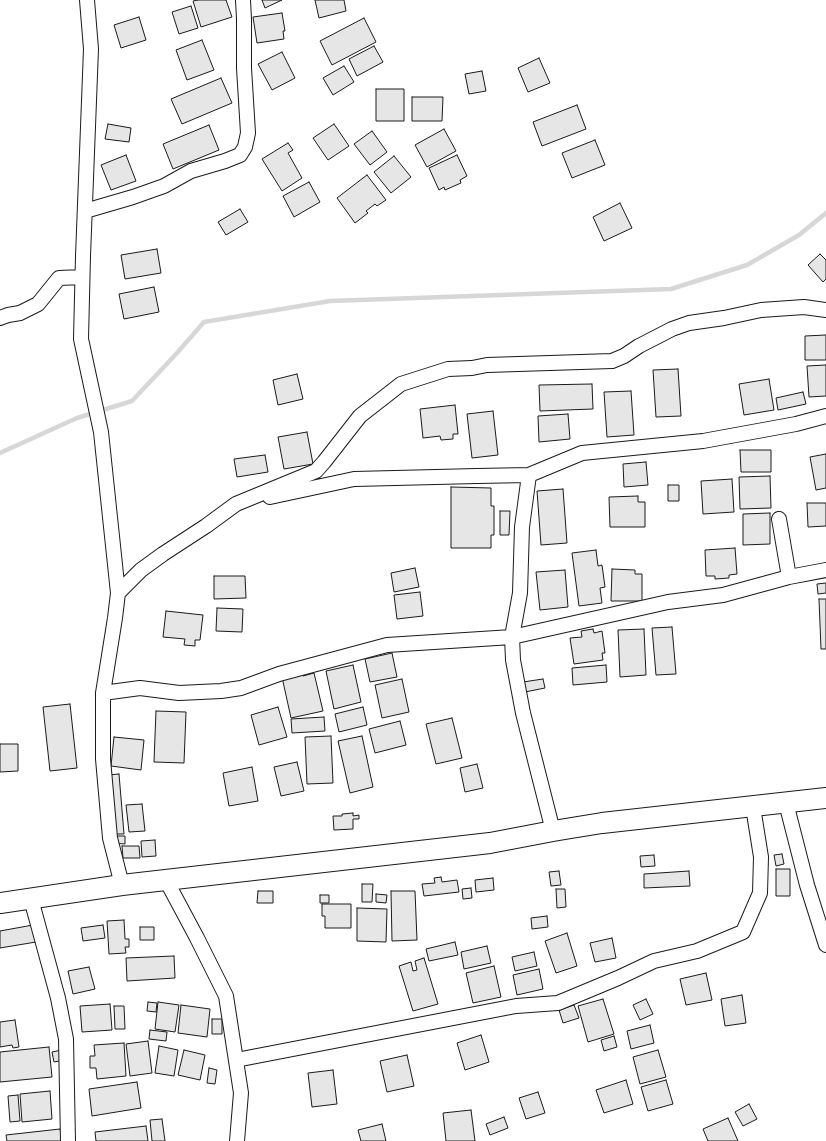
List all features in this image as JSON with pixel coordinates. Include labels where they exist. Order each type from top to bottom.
[{"type":"main road","points":[[0,903],[122,885],[490,843],[602,823],[826,798]]},
{"type":"street","points":[[87,0],[91,49],[84,211],[81,340],[101,432],[118,593],[103,694],[103,759],[110,838],[122,885]]},
{"type":"street","points":[[84,211],[133,197],[164,186],[192,171],[240,155],[245,147],[248,133],[244,68],[243,0]]},
{"type":"street","points":[[0,318],[20,313],[38,304],[59,278],[82,277]]},
{"type":"street","points":[[118,593],[141,570],[162,554],[206,526],[236,504],[316,471],[360,416],[401,384],[448,369],[472,368],[486,365],[612,362],[672,329],[689,323],[724,318],[760,310],[804,307],[826,310]]},
{"type":"street","points":[[236,504],[354,479],[529,476],[582,453],[703,441],[796,424],[826,416]]},
{"type":"street","points":[[529,476],[522,527],[520,593],[512,637],[513,660],[523,713],[553,831]]},
{"type":"street","points":[[779,519],[789,577]]},
{"type":"street","points":[[103,694],[140,688],[179,693],[221,691],[241,688],[279,674],[387,644],[512,637],[668,602],[723,595],[789,577],[826,570]]},
{"type":"street","points":[[786,803],[826,945]]},
{"type":"street","points":[[236,1060],[516,1006],[558,1003],[654,961],[697,951],[743,932],[760,893],[761,857],[753,807]]},
{"type":"street","points":[[166,880],[226,996],[241,1093],[236,1141]]},
{"type":"street","points":[[31,899],[58,998],[66,1039],[68,1141]]},
{"type":"building","points":[[226,0],[232,17],[201,27],[193,1]]},
{"type":"building","points":[[262,0],[282,0],[265,8]]},
{"type":"building","points":[[315,0],[344,0],[346,11],[319,18]]},
{"type":"building","points":[[191,6],[198,28],[179,34],[172,12]]},
{"type":"building","points":[[282,13],[285,31],[283,31],[284,39],[257,43],[253,17]]},
{"type":"building","points":[[139,17],[146,40],[121,48],[114,25]]},
{"type":"building","points":[[364,18],[376,42],[332,65],[320,41]]},
{"type":"building","points":[[202,40],[214,70],[187,80],[176,50]]},
{"type":"building","points":[[374,46],[383,62],[357,76],[349,59]]},
{"type":"building","points":[[282,52],[295,78],[272,90],[258,64]]},
{"type":"building","points":[[539,58],[550,83],[528,92],[518,68]]},
{"type":"building","points":[[344,66],[354,82],[333,95],[323,78]]},
{"type":"building","points":[[482,71],[486,91],[469,94],[465,74]]},
{"type":"building","points":[[221,78],[232,103],[182,124],[171,99]]},
{"type":"building","points":[[376,89],[404,89],[404,121],[376,121]]},
{"type":"building","points":[[412,97],[443,97],[442,121],[412,121]]},
{"type":"building","points":[[577,105],[586,129],[542,146],[533,122]]},
{"type":"building","points":[[108,124],[131,128],[129,142],[105,139]]},
{"type":"building","points":[[334,124],[349,146],[328,160],[313,138]]},
{"type":"building","points":[[209,125],[219,150],[173,169],[163,144]]},
{"type":"building","points":[[444,129],[456,151],[427,167],[415,145]]},
{"type":"building","points":[[372,131],[387,152],[370,165],[354,144]]},
{"type":"building","points":[[595,140],[605,165],[572,178],[562,153]]},
{"type":"building","points":[[288,143],[293,150],[288,153],[302,178],[282,191],[262,159]]},
{"type":"building","points":[[126,155],[136,181],[111,190],[101,165]]},
{"type":"building","points":[[457,155],[467,176],[460,180],[461,183],[445,190],[444,187],[439,190],[429,168]]},
{"type":"building","points":[[394,156],[411,177],[391,193],[374,172]]},
{"type":"building","points":[[367,175],[386,200],[377,206],[375,204],[366,211],[368,213],[355,223],[337,198]]},
{"type":"building","points":[[309,182],[320,202],[294,217],[283,196]]},
{"type":"building","points":[[620,203],[632,228],[604,241],[593,217]]},
{"type":"building","points":[[240,209],[248,222],[226,235],[218,222]]},
{"type":"building","points":[[157,249],[161,273],[125,279],[121,255]]},
{"type":"building","points":[[820,254],[826,260],[826,279],[823,282],[808,265]]},
{"type":"building","points":[[154,287],[159,312],[124,319],[119,294]]},
{"type":"building","points":[[826,335],[826,360],[805,360],[805,336]]},
{"type":"building","points":[[826,365],[826,396],[809,397],[807,366]]},
{"type":"building","points":[[678,369],[681,416],[656,417],[653,370]]},
{"type":"building","points":[[297,374],[303,399],[278,405],[273,380]]},
{"type":"building","points":[[769,379],[774,410],[744,415],[739,384]]},
{"type":"building","points":[[592,384],[593,409],[540,411],[539,385]]},
{"type":"building","points":[[631,391],[634,435],[607,437],[604,392]]},
{"type":"building","points":[[803,392],[806,404],[778,410],[776,398]]},
{"type":"building","points":[[455,405],[458,434],[453,434],[453,439],[441,440],[440,436],[423,438],[420,409]]},
{"type":"building","points":[[493,411],[498,455],[472,458],[467,414]]},
{"type":"building","points":[[568,414],[570,439],[539,442],[538,416]]},
{"type":"building","points":[[307,432],[313,464],[284,469],[278,437]]},
{"type":"building","points":[[740,450],[771,450],[771,472],[741,472]]},
{"type":"building","points":[[826,454],[826,488],[816,490],[810,457]]},
{"type":"building","points":[[265,455],[268,472],[237,477],[234,459]]},
{"type":"building","points":[[646,462],[648,485],[624,487],[623,464]]},
{"type":"building","points":[[770,476],[771,508],[740,509],[739,477]]},
{"type":"building","points":[[732,479],[734,512],[703,514],[701,481]]},
{"type":"building","points":[[668,485],[679,485],[679,501],[668,501]]},
{"type":"building","points":[[451,487],[491,488],[491,506],[494,506],[494,535],[491,535],[491,548],[451,548]]},
{"type":"building","points":[[563,489],[567,543],[541,545],[537,491]]},
{"type":"building","points":[[638,496],[638,502],[645,502],[645,527],[610,527],[609,497]]},
{"type":"building","points":[[807,503],[826,503],[826,526],[808,527]]},
{"type":"building","points":[[500,511],[510,511],[509,535],[500,535]]},
{"type":"building","points":[[770,513],[770,544],[743,545],[743,514]]},
{"type":"building","points":[[735,548],[737,574],[729,575],[729,578],[715,579],[715,576],[706,576],[705,550]]},
{"type":"building","points":[[596,550],[598,566],[602,565],[605,587],[600,588],[602,603],[579,606],[572,553]]},
{"type":"building","points":[[415,568],[419,587],[394,592],[391,573]]},
{"type":"building","points":[[612,569],[635,570],[635,574],[642,574],[642,601],[611,601]]},
{"type":"building","points":[[565,570],[568,607],[540,610],[536,572]]},
{"type":"building","points":[[214,576],[245,576],[246,598],[214,599]]},
{"type":"building","points":[[826,583],[826,593],[818,594],[817,584]]},
{"type":"building","points":[[420,592],[423,616],[397,619],[394,595]]},
{"type":"building","points":[[819,599],[826,599],[826,649],[821,649]]},
{"type":"building","points":[[217,608],[243,609],[242,632],[216,631]]},
{"type":"building","points":[[166,611],[203,615],[200,640],[195,640],[195,646],[184,645],[185,639],[163,637]]},
{"type":"building","points":[[672,627],[676,674],[656,675],[652,628]]},
{"type":"building","points":[[593,629],[594,633],[602,631],[605,653],[602,653],[603,660],[574,664],[570,638],[582,637],[581,631]]},
{"type":"building","points":[[644,629],[646,675],[620,677],[618,630]]},
{"type":"building","points":[[392,653],[397,677],[370,682],[365,659]]},
{"type":"building","points":[[353,665],[361,702],[334,709],[326,671]]},
{"type":"building","points":[[606,665],[607,682],[573,685],[572,668]]},
{"type":"building","points":[[303,672],[303,676],[314,673],[323,711],[291,718],[282,677]]},
{"type":"building","points":[[402,679],[409,712],[382,718],[375,685]]},
{"type":"building","points":[[543,679],[545,688],[525,692],[523,682]]},
{"type":"building","points":[[70,704],[77,768],[50,771],[43,707]]},
{"type":"building","points":[[278,707],[287,737],[259,745],[251,715]]},
{"type":"building","points":[[363,707],[367,725],[339,732],[335,714]]},
{"type":"building","points":[[156,711],[186,712],[184,763],[154,762]]},
{"type":"building","points":[[324,717],[325,731],[292,733],[291,719]]},
{"type":"building","points":[[452,718],[462,758],[436,764],[426,724]]},
{"type":"building","points":[[400,721],[406,745],[375,753],[369,729]]},
{"type":"building","points":[[331,736],[333,783],[307,784],[305,737]]},
{"type":"building","points":[[362,736],[373,787],[350,793],[338,741]]},
{"type":"building","points":[[114,737],[144,740],[141,770],[111,766]]},
{"type":"building","points":[[0,744],[18,744],[18,771],[0,772]]},
{"type":"building","points":[[297,762],[304,791],[281,796],[274,767]]},
{"type":"building","points":[[477,764],[483,788],[465,792],[460,768]]},
{"type":"building","points":[[252,767],[258,801],[229,806],[223,773]]},
{"type":"building","points":[[119,774],[124,834],[113,834],[108,775]]},
{"type":"building","points":[[142,804],[145,831],[129,832],[126,805]]},
{"type":"building","points":[[353,813],[353,816],[359,815],[359,819],[353,819],[353,829],[334,830],[333,816],[342,816],[342,814]]},
{"type":"building","points":[[112,836],[125,836],[125,844],[112,843]]},
{"type":"building","points":[[155,840],[156,856],[142,857],[141,841]]},
{"type":"building","points":[[122,846],[139,846],[140,858],[123,858]]},
{"type":"building","points":[[782,854],[784,864],[776,866],[774,855]]},
{"type":"building","points":[[654,855],[655,866],[641,867],[640,856]]},
{"type":"building","points":[[776,869],[790,869],[790,896],[776,896]]},
{"type":"building","points":[[559,871],[561,885],[551,886],[549,872]]},
{"type":"building","points":[[689,871],[690,886],[644,888],[644,874]]},
{"type":"building","points":[[441,877],[442,882],[457,880],[459,892],[424,896],[422,884],[435,883],[434,878]]},
{"type":"building","points":[[493,878],[494,890],[476,892],[475,880]]},
{"type":"building","points":[[362,884],[373,884],[372,902],[362,902]]},
{"type":"building","points":[[471,888],[472,898],[463,899],[462,889]]},
{"type":"building","points":[[556,889],[565,889],[566,907],[557,908]]},
{"type":"building","points":[[258,891],[273,891],[273,903],[257,903]]},
{"type":"building","points":[[391,891],[415,891],[417,940],[392,941]]},
{"type":"building","points":[[376,894],[387,895],[386,903],[376,902]]},
{"type":"building","points":[[320,895],[329,895],[329,903],[320,903]]},
{"type":"building","points":[[322,904],[351,904],[351,928],[325,928],[325,916],[322,916]]},
{"type":"building","points":[[357,908],[387,909],[386,942],[357,941]]},
{"type":"building","points":[[547,916],[548,927],[532,929],[531,918]]},
{"type":"building","points":[[124,920],[125,939],[129,939],[129,947],[125,947],[126,953],[109,954],[107,921]]},
{"type":"building","points":[[33,925],[36,942],[0,948],[0,931]]},
{"type":"building","points":[[103,925],[105,938],[83,941],[81,928]]},
{"type":"building","points":[[140,927],[154,927],[154,940],[140,940]]},
{"type":"building","points":[[567,933],[577,966],[556,973],[545,941]]},
{"type":"building","points":[[612,938],[616,958],[595,962],[590,943]]},
{"type":"building","points":[[455,942],[458,955],[429,961],[426,949]]},
{"type":"building","points":[[487,946],[491,963],[464,969],[461,952]]},
{"type":"building","points":[[534,952],[537,966],[515,971],[512,957]]},
{"type":"building","points":[[174,956],[175,978],[127,981],[126,958]]},
{"type":"building","points":[[424,958],[438,1004],[413,1011],[399,966],[411,962],[413,971],[417,970],[415,961]]},
{"type":"building","points":[[494,966],[501,997],[473,1003],[466,973]]},
{"type":"building","points":[[89,967],[95,989],[73,994],[68,971]]},
{"type":"building","points":[[539,969],[543,989],[517,995],[513,975]]},
{"type":"building","points":[[706,973],[712,1000],[686,1005],[680,979]]},
{"type":"building","points":[[742,995],[746,1023],[725,1026],[721,999]]},
{"type":"building","points":[[603,999],[614,1034],[588,1042],[578,1006]]},
{"type":"building","points":[[646,999],[653,1014],[640,1020],[633,1005]]},
{"type":"building","points":[[148,1002],[157,1003],[156,1012],[147,1011]]},
{"type":"building","points":[[158,1002],[179,1005],[175,1032],[155,1029]]},
{"type":"building","points":[[110,1004],[112,1030],[82,1032],[80,1006]]},
{"type":"building","points":[[181,1005],[210,1009],[207,1037],[178,1033]]},
{"type":"building","points":[[574,1005],[579,1018],[563,1023],[559,1010]]},
{"type":"building","points":[[114,1006],[124,1006],[125,1029],[115,1029]]},
{"type":"building","points":[[212,1019],[222,1019],[222,1034],[212,1034]]},
{"type":"building","points":[[15,1020],[19,1047],[13,1048],[12,1045],[0,1047],[0,1022]]},
{"type":"building","points":[[650,1025],[654,1043],[631,1049],[627,1031]]},
{"type":"building","points":[[150,1030],[167,1032],[166,1041],[149,1039]]},
{"type":"building","points":[[481,1035],[489,1062],[465,1070],[457,1043]]},
{"type":"building","points":[[614,1036],[617,1047],[604,1051],[601,1040]]},
{"type":"building","points":[[148,1041],[152,1073],[130,1076],[126,1044]]},
{"type":"building","points":[[124,1043],[126,1076],[97,1079],[96,1068],[90,1068],[90,1056],[95,1056],[94,1045]]},
{"type":"building","points":[[159,1046],[178,1050],[174,1076],[155,1073]]},
{"type":"building","points":[[49,1047],[52,1077],[0,1082],[0,1052]]},
{"type":"building","points":[[62,1050],[64,1060],[54,1062],[52,1052]]},
{"type":"building","points":[[184,1050],[205,1055],[200,1080],[178,1075]]},
{"type":"building","points":[[658,1050],[666,1077],[640,1084],[633,1057]]},
{"type":"building","points":[[407,1055],[414,1086],[387,1092],[380,1061]]},
{"type":"building","points":[[209,1068],[217,1070],[215,1084],[207,1083]]},
{"type":"building","points":[[333,1070],[337,1104],[312,1107],[308,1073]]},
{"type":"building","points":[[626,1080],[633,1104],[604,1113],[596,1090]]},
{"type":"building","points":[[666,1080],[673,1104],[648,1111],[641,1087]]},
{"type":"building","points":[[137,1082],[141,1108],[92,1116],[89,1089]]},
{"type":"building","points":[[50,1091],[52,1119],[22,1122],[20,1094]]},
{"type":"building","points":[[538,1092],[545,1113],[526,1119],[519,1098]]},
{"type":"building","points":[[18,1095],[20,1121],[10,1122],[8,1096]]},
{"type":"building","points":[[749,1104],[757,1119],[743,1126],[735,1112]]},
{"type":"building","points":[[471,1110],[475,1141],[446,1141],[443,1113]]},
{"type":"building","points":[[504,1117],[508,1128],[490,1135],[486,1124]]},
{"type":"building","points":[[728,1118],[738,1141],[708,1141],[703,1129]]},
{"type":"building","points":[[162,1119],[165,1141],[152,1141],[150,1120]]},
{"type":"building","points":[[382,1124],[386,1141],[361,1141],[358,1130]]},
{"type":"building","points":[[146,1126],[148,1141],[96,1141],[95,1132]]},
{"type":"building","points":[[60,1129],[62,1141],[7,1141],[6,1135]]},
{"type":"waterway","points":[[0,453],[77,418],[132,401],[204,322],[330,301],[671,289],[747,265],[799,235],[826,213]]}]
